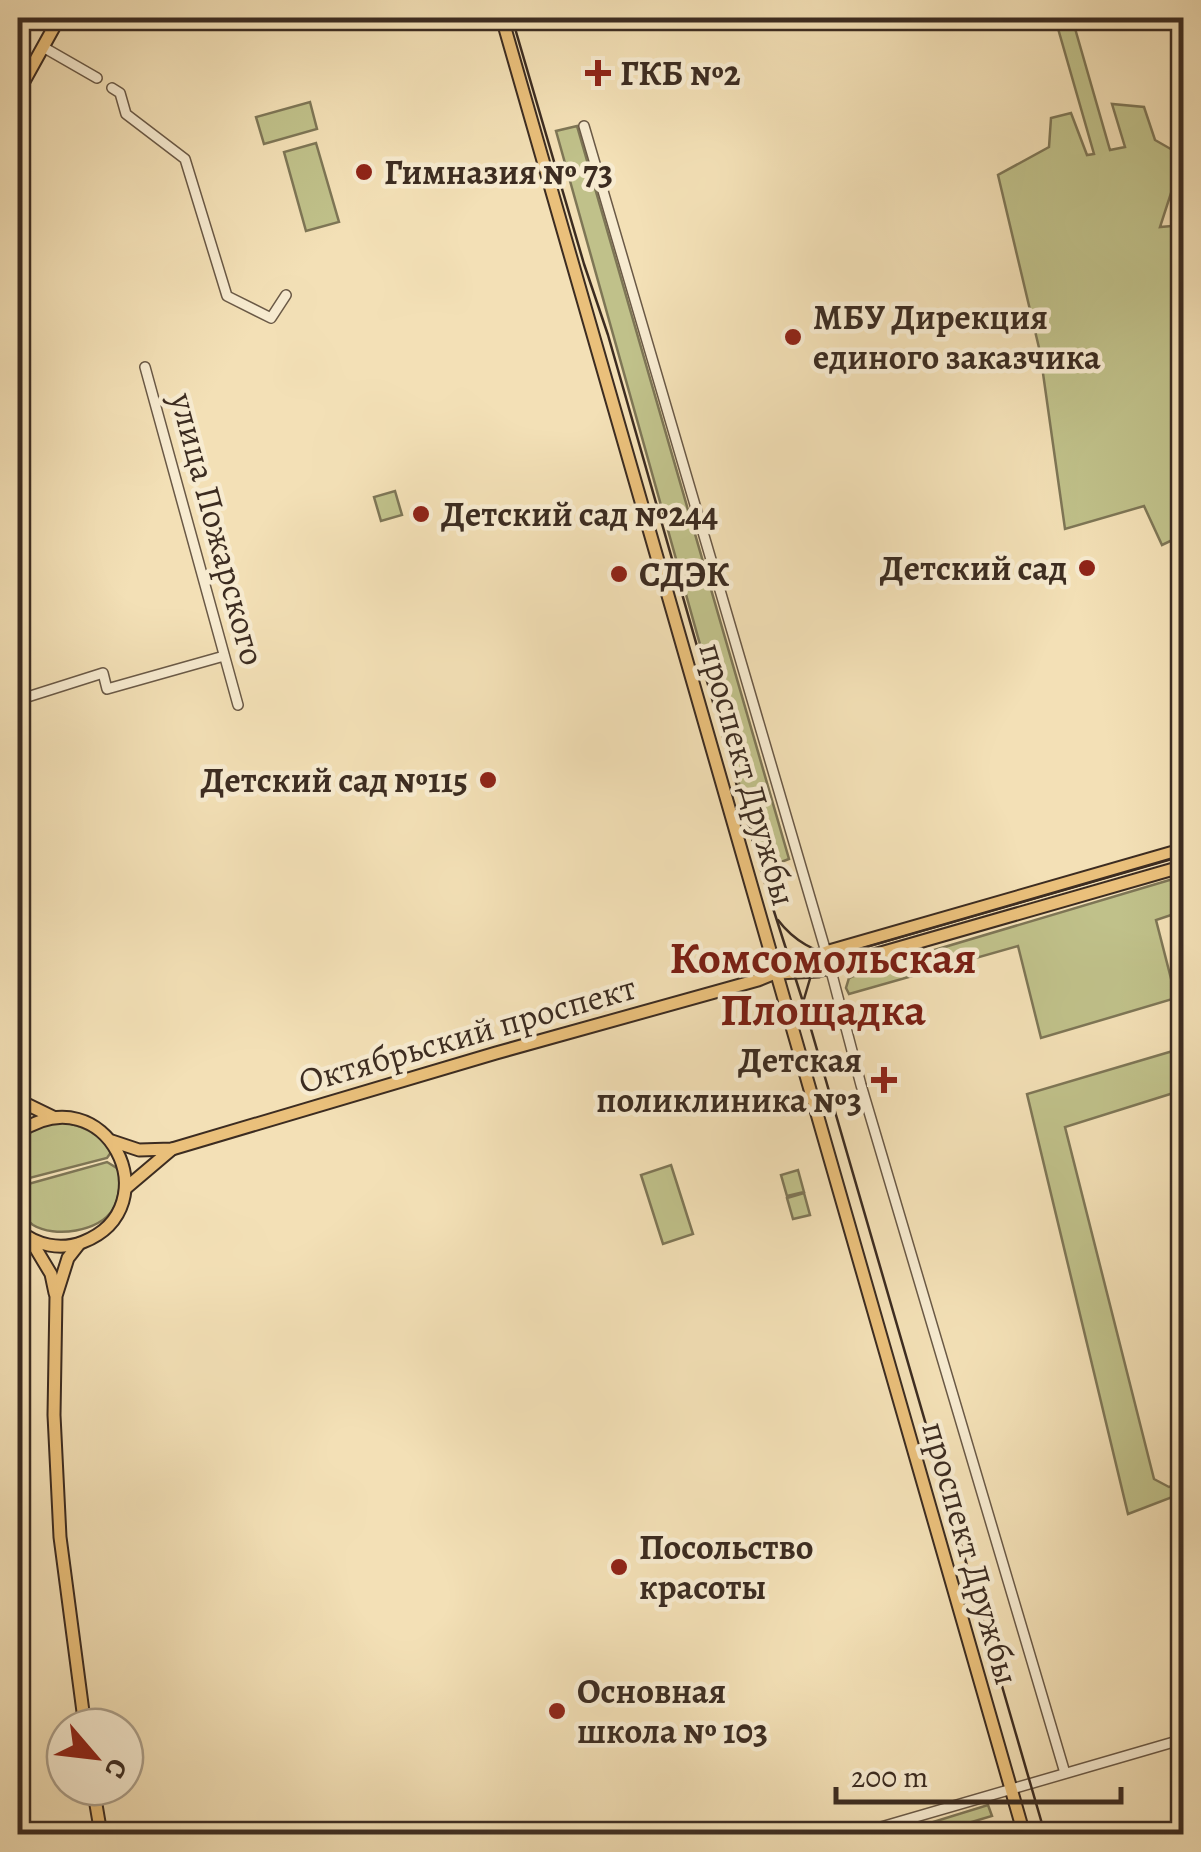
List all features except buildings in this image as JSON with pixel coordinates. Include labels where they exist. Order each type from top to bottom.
[{"type":"main road","points":[[18,92],[59,18]]},
{"type":"main road","name":"проспект Дружбы","points":[[502,18],[1024,1834]]},
{"type":"main road","name":"Октябрьский проспект","points":[[18,1100],[53,1117],[75,1118],[96,1126],[112,1141],[139,1150],[172,1149],[778,973],[826,952],[1184,849]]},
{"type":"main road","name":"Октябрьский проспект","points":[[778,973],[799,974],[830,967],[1184,866]]},
{"type":"main road","points":[[18,1134],[33,1123],[53,1117]]},
{"type":"main road","points":[[18,1230],[30,1238],[62,1246],[96,1236],[111,1223],[126,1188],[125,1171],[112,1141]]},
{"type":"main road","name":"Октябрьский проспект","points":[[126,1188],[172,1149]]},
{"type":"main road","points":[[30,1238],[51,1274],[56,1296],[54,1416],[60,1537],[82,1707]]},
{"type":"main road","points":[[56,1296],[68,1258],[78,1244]]},
{"type":"main road","points":[[97,1807],[101,1834]]},
{"type":"street","points":[[43,47],[97,78]]},
{"type":"street","points":[[112,88],[120,93],[126,114],[184,159],[227,296],[271,318],[286,295]]},
{"type":"street","points":[[584,126],[826,952]]},
{"type":"street","name":"улица Пожарского","points":[[144,367],[238,705]]},
{"type":"street","points":[[18,700],[103,674],[107,689],[224,656]]},
{"type":"street","points":[[830,967],[883,1160],[1065,1774]]},
{"type":"street","points":[[857,1834],[1184,1739]]},
{"type":"green space","points":[[1055,18],[1072,18],[1110,150],[1125,147],[1112,104],[1144,107],[1155,140],[1183,156],[1160,227],[1183,225],[1183,535],[1162,545],[1144,506],[1065,529],[1040,352],[998,175],[1049,147],[1051,118],[1071,113],[1087,155],[1094,154]]},
{"type":"green space","points":[[310,102],[317,129],[264,144],[256,117]]},
{"type":"green space","points":[[577,126],[789,859],[763,869],[556,131]]},
{"type":"green space","points":[[316,143],[339,222],[306,231],[284,152]]},
{"type":"green space","points":[[395,491],[402,515],[381,521],[374,497]]},
{"type":"green space","points":[[1183,876],[1183,911],[1156,920],[1176,998],[1041,1038],[1018,946],[849,994],[846,988],[849,978],[864,971]]},
{"type":"green space","points":[[1183,1048],[1183,1090],[1065,1127],[1154,1479],[1169,1487],[1183,1482],[1183,1493],[1128,1514],[1027,1094]]},
{"type":"green space","points":[[64,1122],[91,1132],[112,1151],[107,1158],[18,1181],[18,1155],[24,1138],[38,1128]]},
{"type":"green space","points":[[107,1162],[120,1170],[117,1200],[107,1217],[88,1228],[64,1232],[42,1229],[31,1223],[18,1206],[21,1186]]},
{"type":"green space","points":[[671,1165],[693,1234],[663,1244],[641,1175]]},
{"type":"green space","points":[[798,1170],[804,1192],[787,1196],[781,1175]]},
{"type":"green space","points":[[804,1193],[810,1215],[793,1219],[787,1198]]},
{"type":"green space","points":[[988,1805],[992,1816],[931,1834],[904,1831]]},
{"type":"tram line","points":[[512,18],[1045,1834]]},
{"type":"tram line","points":[[804,999],[812,972],[835,956],[1184,855]]},
{"type":"tram line","points":[[778,920],[806,945],[841,956]]},
{"type":"railway","points":[[18,1794],[22,1834]]},
{"type":"place","name":"ГКБ №2","points":[[598,73]]},
{"type":"place","name":"Гимназия № 73","points":[[364,172]]},
{"type":"place","name":"МБУ Дирекция единого заказчика","points":[[793,337]]},
{"type":"place","name":"Детский сад №244","points":[[421,514]]},
{"type":"place","name":"Детский сад","points":[[1087,568]]},
{"type":"place","name":"СДЭК","points":[[619,574]]},
{"type":"place","name":"Детский сад №115","points":[[488,780]]},
{"type":"place","name":"Детская поликлиника №3","points":[[884,1080]]},
{"type":"place","name":"Посольство красоты","points":[[619,1567]]},
{"type":"place","name":"Основная школа № 103","points":[[557,1711]]},
{"type":"district","name":"Комсомольская Площадка","points":[[823,983]]}]
